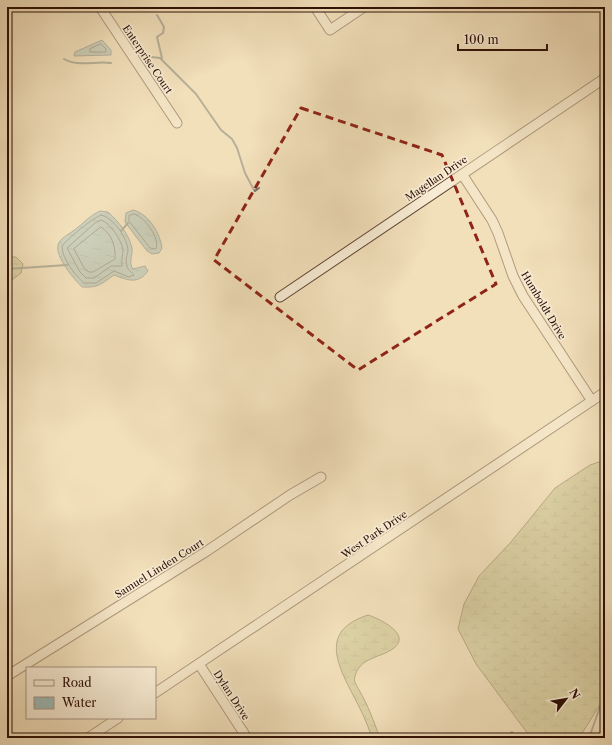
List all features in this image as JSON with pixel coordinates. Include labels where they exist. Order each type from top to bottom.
[{"type":"street","name":"Enterprise Court","points":[[100,7],[177,123]]},
{"type":"street","points":[[315,7],[330,30],[364,7]]},
{"type":"street","name":"Magellan Drive","points":[[280,297],[605,78]]},
{"type":"street","name":"Humboldt Drive","points":[[462,174],[492,220],[508,264],[520,291],[592,401]]},
{"type":"street","name":"West Park Drive","points":[[156,692],[605,392]]},
{"type":"street","name":"Samuel Linden Court","points":[[7,676],[207,551],[290,495],[321,477]]},
{"type":"street","name":"Dylan Drive","points":[[198,664],[247,738]]},
{"type":"street","points":[[88,738],[116,719]]},
{"type":"highlighted area","points":[[301,108],[442,155],[496,284],[358,370],[214,260]]},
{"type":"green space","points":[[16,257],[23,264],[21,273],[7,284],[7,259]]},
{"type":"green space","points":[[605,460],[605,697],[579,738],[531,738],[476,664],[458,629],[464,604],[479,576],[511,542],[555,488],[590,465]]},
{"type":"green space","points":[[368,615],[379,619],[392,627],[399,637],[398,643],[394,648],[366,661],[361,665],[354,680],[368,708],[380,738],[372,738],[337,658],[336,647],[338,638],[344,629],[353,621]]},
{"type":"water","points":[[102,40],[111,50],[111,55],[74,56],[75,52]]},
{"type":"water","points":[[133,210],[139,212],[153,225],[161,242],[162,248],[159,253],[152,254],[147,251],[125,222],[126,213]]},
{"type":"water","points":[[100,211],[108,212],[126,233],[132,248],[131,261],[133,269],[145,266],[148,271],[136,280],[128,280],[114,275],[99,285],[82,287],[70,273],[59,256],[58,245],[60,240]]},
{"type":"waterway","points":[[157,15],[164,27],[163,33],[157,37],[162,58]]},
{"type":"waterway","points":[[143,56],[160,58],[196,94],[221,130],[232,139],[237,148],[245,173],[254,190],[255,191],[259,188]]},
{"type":"waterway","points":[[64,59],[75,63],[111,63]]},
{"type":"waterway","points":[[121,231],[128,223]]},
{"type":"waterway","points":[[7,269],[67,265]]},
{"type":"waterway","points":[[589,738],[605,693]]},
{"type":"waterway","points":[[504,738],[512,732],[516,738]]},
{"type":"waterway","points":[[481,738],[491,734],[498,738]]},
{"type":"waterway","points":[[451,738],[459,736],[463,738]]}]
